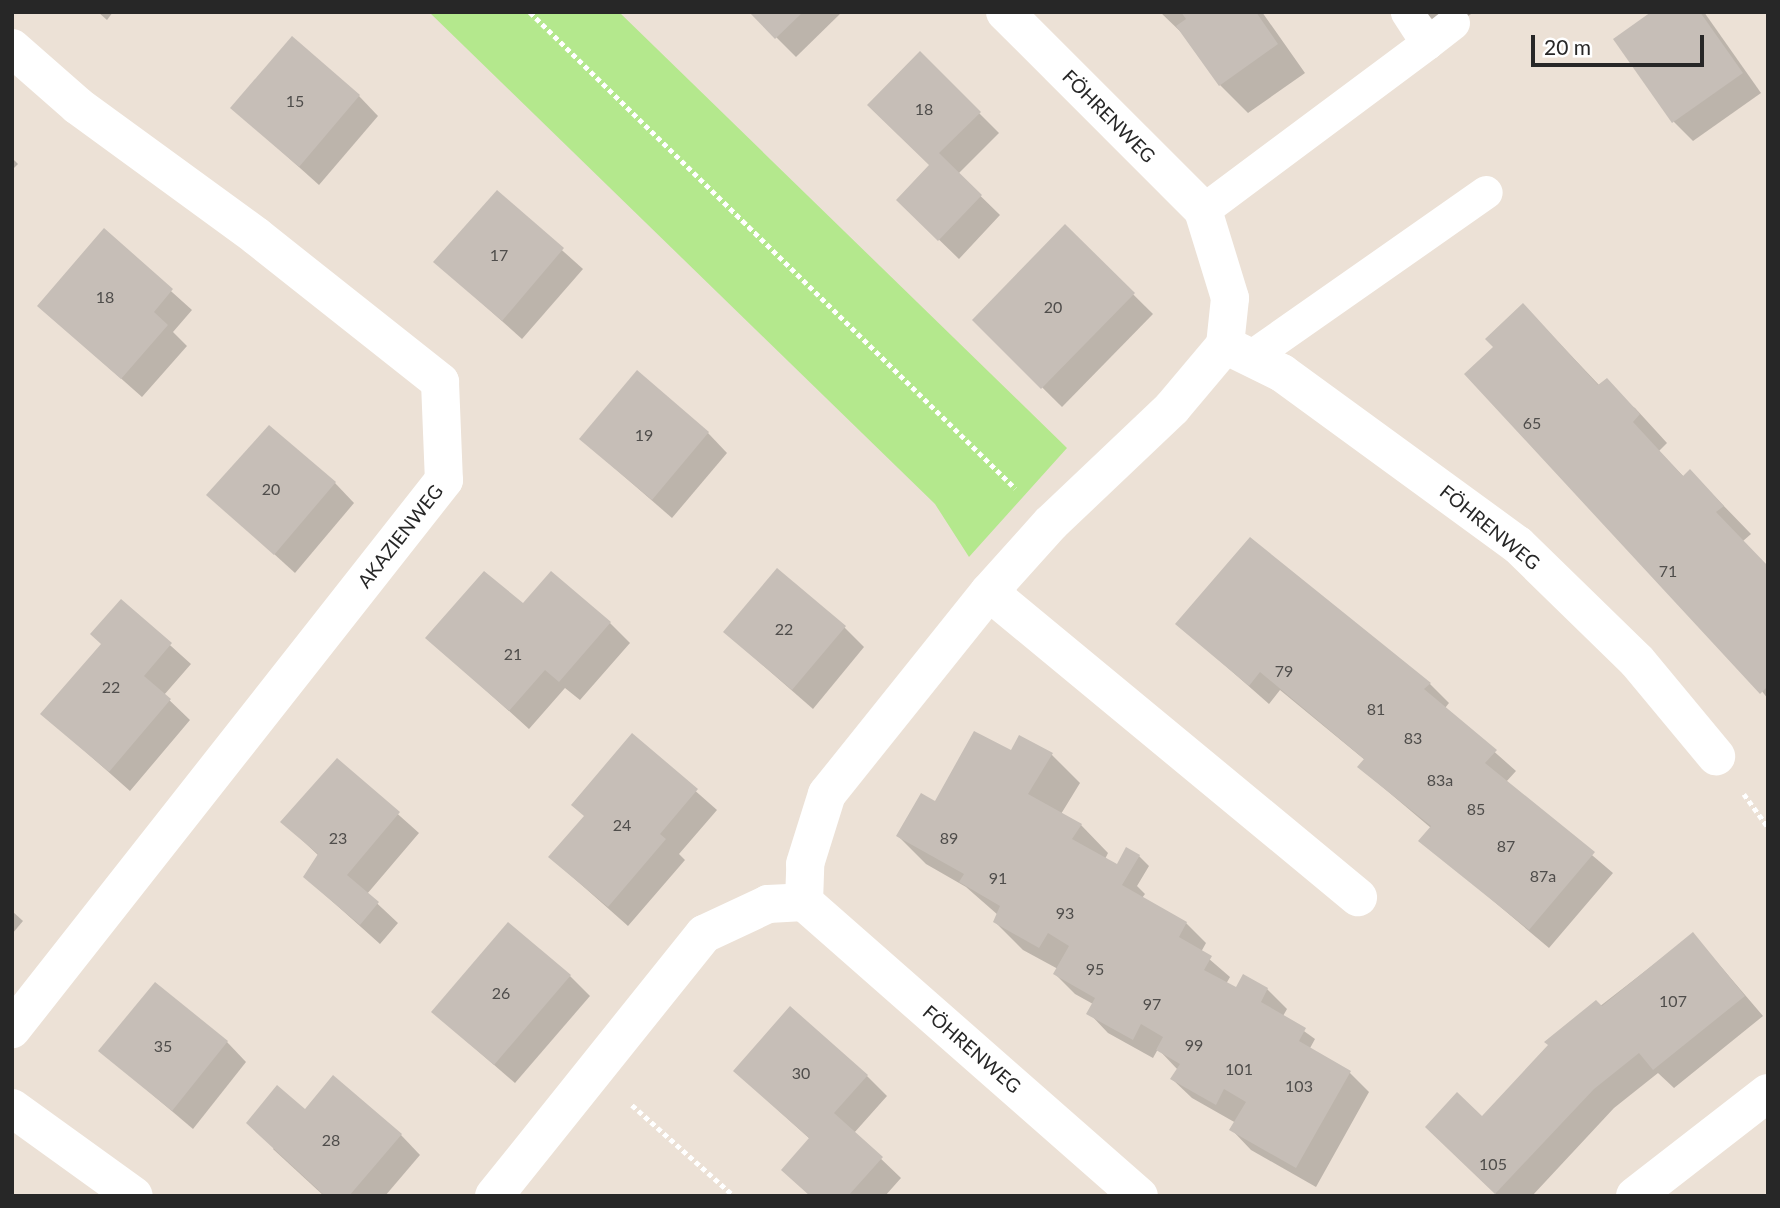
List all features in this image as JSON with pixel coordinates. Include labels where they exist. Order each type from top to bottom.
[{"type":"street","name":"FÖHRENWEG","points":[[1006,12],[1203,210],[1230,298],[1239,350],[1393,450],[1518,545],[1637,661],[1716,756]]},
{"type":"street","name":"AKAZIENWEG","points":[[12,48],[78,106],[256,236],[440,382],[444,480],[12,1029]]},
{"type":"street","points":[[494,1196],[704,934],[768,904],[804,902],[805,864],[827,794],[989,592],[1051,523],[1172,408],[1239,350]]},
{"type":"street","points":[[989,592],[1358,897]]},
{"type":"street","name":"FÖHRENWEG","points":[[804,902],[1139,1196]]},
{"type":"street","points":[[1634,1196],[1768,1093]]},
{"type":"street","points":[[12,1108],[134,1196]]},
{"type":"lane","points":[[1406,12],[1427,43]]},
{"type":"lane","points":[[1203,210],[1453,23]]},
{"type":"lane","points":[[1239,350],[1486,192]]},
{"type":"path","points":[[530,12],[1051,523]]},
{"type":"path","points":[[595,1072],[734,1196]]},
{"type":"green space","points":[[429,12],[619,12],[1067,448],[969,557],[935,504]]},
{"type":"building","points":[[749,12],[803,12],[775,39]]},
{"type":"building","points":[[1181,12],[1256,12],[1278,44],[1219,86],[1176,26],[1186,19]]},
{"type":"building","points":[[1651,12],[1700,12],[1743,73],[1672,123],[1613,39]]},
{"type":"building","points":[[292,36],[360,95],[299,167],[230,108]]},
{"type":"building","points":[[920,51],[981,112],[939,153],[982,195],[938,241],[896,200],[929,165],[867,105]]},
{"type":"building","points":[[497,190],[564,248],[502,321],[433,262]]},
{"type":"building","points":[[1065,224],[1135,293],[1041,389],[972,320]]},
{"type":"building","points":[[104,228],[173,289],[154,312],[168,325],[121,379],[37,306]]},
{"type":"building","points":[[1523,303],[1598,385],[1607,378],[1640,414],[1633,422],[1683,476],[1690,469],[1724,506],[1716,512],[1768,566],[1768,686],[1760,694],[1464,374],[1493,347],[1485,339]]},
{"type":"building","points":[[637,370],[709,432],[652,500],[579,439]]},
{"type":"building","points":[[269,425],[336,482],[274,555],[206,495]]},
{"type":"building","points":[[1250,537],[1431,683],[1424,689],[1497,750],[1485,763],[1595,852],[1529,930],[1418,841],[1431,826],[1357,767],[1364,759],[1260,672],[1249,686],[1175,624]]},
{"type":"building","points":[[777,568],[846,626],[792,690],[723,632]]},
{"type":"building","points":[[484,571],[523,603],[551,571],[611,622],[559,682],[545,670],[509,711],[425,638]]},
{"type":"building","points":[[121,599],[172,643],[144,676],[171,699],[109,772],[40,714],[101,644],[90,634]]},
{"type":"building","points":[[974,731],[1011,750],[1019,735],[1053,753],[1028,794],[1082,824],[1072,839],[1117,864],[1126,847],[1140,855],[1122,885],[1187,922],[1179,937],[1212,956],[1204,970],[1236,987],[1243,974],[1268,988],[1261,1002],[1306,1028],[1299,1041],[1351,1071],[1296,1168],[1229,1130],[1246,1102],[1224,1089],[1216,1105],[1170,1079],[1180,1064],[1156,1050],[1163,1037],[1141,1024],[1133,1040],[1086,1014],[1095,998],[1053,974],[1069,946],[1048,933],[1039,948],[993,922],[1000,906],[959,882],[964,874],[896,836],[921,793],[935,801]]},
{"type":"building","points":[[632,733],[698,789],[660,834],[666,839],[608,907],[548,857],[584,816],[571,805]]},
{"type":"building","points":[[337,758],[400,812],[347,875],[379,902],[360,925],[303,877],[318,854],[280,822]]},
{"type":"building","points":[[508,922],[571,975],[494,1065],[431,1012]]},
{"type":"building","points":[[1693,932],[1745,996],[1653,1070],[1639,1053],[1594,1089],[1495,1194],[1425,1127],[1457,1092],[1482,1116],[1548,1045],[1544,1042],[1596,1000],[1602,1006]]},
{"type":"building","points":[[155,982],[228,1041],[172,1111],[98,1051]]},
{"type":"building","points":[[790,1006],[868,1075],[834,1113],[883,1157],[848,1196],[810,1196],[781,1170],[809,1138],[733,1071]]},
{"type":"building","points":[[333,1075],[402,1134],[349,1196],[325,1196],[246,1123],[277,1085],[305,1109]]}]
